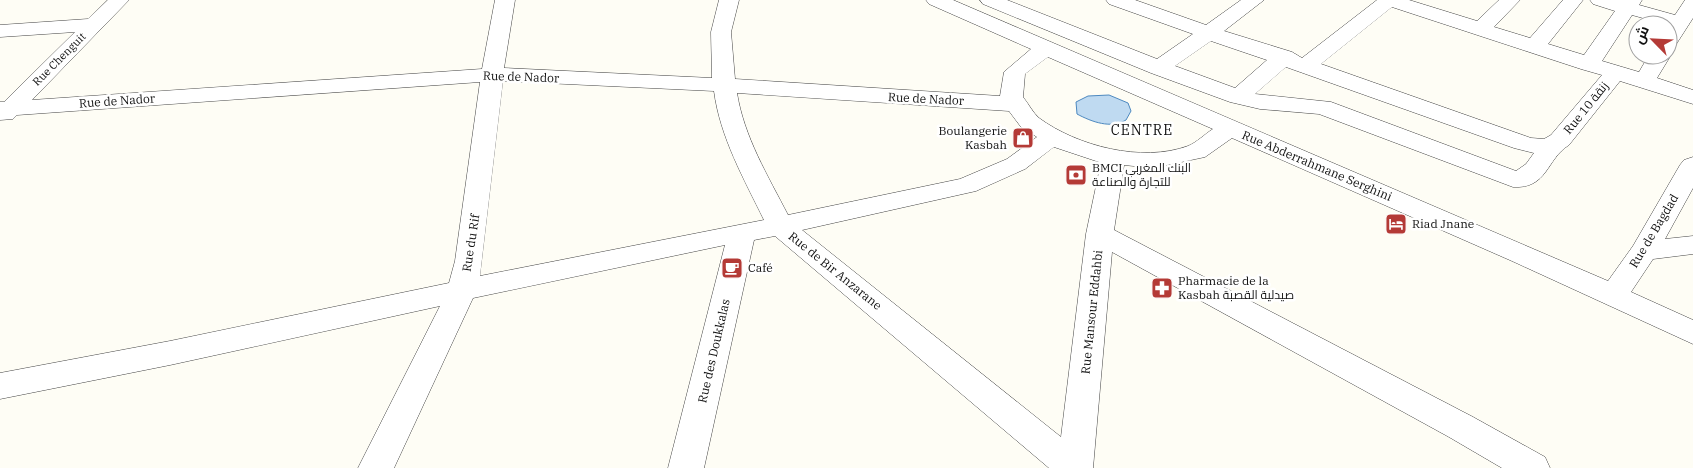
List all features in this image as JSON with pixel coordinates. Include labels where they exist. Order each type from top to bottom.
[{"type":"street","name":"Rue Chenguit","points":[[4,112],[119,0]]},
{"type":"street","name":"Rue du Rif","points":[[376,468],[462,292],[470,252],[492,74],[506,0]]},
{"type":"street","name":"Rue de Bir Anzarane","points":[[729,0],[721,32],[723,85],[728,111],[741,146],[780,226],[1074,468]]},
{"type":"street","points":[[936,0],[1230,128]]},
{"type":"street","points":[[1116,0],[1209,34],[1284,57],[1534,146],[1550,147]]},
{"type":"street","points":[[1159,68],[1254,0]]},
{"type":"street","points":[[1435,14],[1450,0]]},
{"type":"street","points":[[1481,29],[1510,0]]},
{"type":"street","points":[[1535,46],[1573,0]]},
{"type":"street","points":[[1600,0],[1629,4],[1679,23],[1693,2]]},
{"type":"street","points":[[1306,65],[1381,1],[1435,14],[1693,97]]},
{"type":"street","name":"Rue 10 زنقة","points":[[1006,2],[1159,68],[1238,97],[1260,102],[1323,107],[1497,174],[1519,180],[1528,176],[1539,164],[1550,147],[1560,140],[1616,72]]},
{"type":"street","points":[[1588,64],[1629,4]]},
{"type":"street","points":[[0,31],[94,25]]},
{"type":"street","points":[[1013,104],[1009,86],[1014,71],[1021,62],[1046,48]]},
{"type":"street","points":[[1238,97],[1284,57]]},
{"type":"street","points":[[1644,82],[1654,65]]},
{"type":"street","name":"Rue de Nador","points":[[4,112],[463,78],[492,74],[723,85],[1013,104]]},
{"type":"street","name":"Rue Abderrahmane Serghini","points":[[1013,104],[1034,127],[1051,138],[1079,149],[1111,157],[1141,160],[1176,157],[1210,146],[1230,128],[1522,254],[1693,334]]},
{"type":"street","points":[[0,386],[462,292],[530,275],[780,226],[967,185],[1016,164],[1051,138]]},
{"type":"street","name":"Rue Mansour Eddahbi","points":[[1074,468],[1100,234],[1112,172],[1111,157]]},
{"type":"street","name":"Rue de Bagdad","points":[[1613,296],[1644,251],[1693,165]]},
{"type":"street","name":"Rue des Doukkalas","points":[[686,468],[742,233]]},
{"type":"street","points":[[1100,234],[1461,427],[1532,468]]},
{"type":"street","points":[[1644,251],[1693,244]]},
{"type":"water","points":[[1109,95],[1128,103],[1131,111],[1126,120],[1120,123],[1108,124],[1095,122],[1077,114],[1076,102],[1088,96]]},
{"type":"place","name":"Boulangerie Kasbah","points":[[1023,138]]},
{"type":"place","name":"BMCI البنك المغربي للتجارة والصناعة","points":[[1076,175]]},
{"type":"place","name":"Riad Jnane","points":[[1396,224]]},
{"type":"place","name":"Café","points":[[732,268]]},
{"type":"place","name":"Pharmacie de la Kasbah صيدلية القصبة","points":[[1162,288]]},
{"type":"district","name":"CENTRE","points":[[1142,130]]}]
